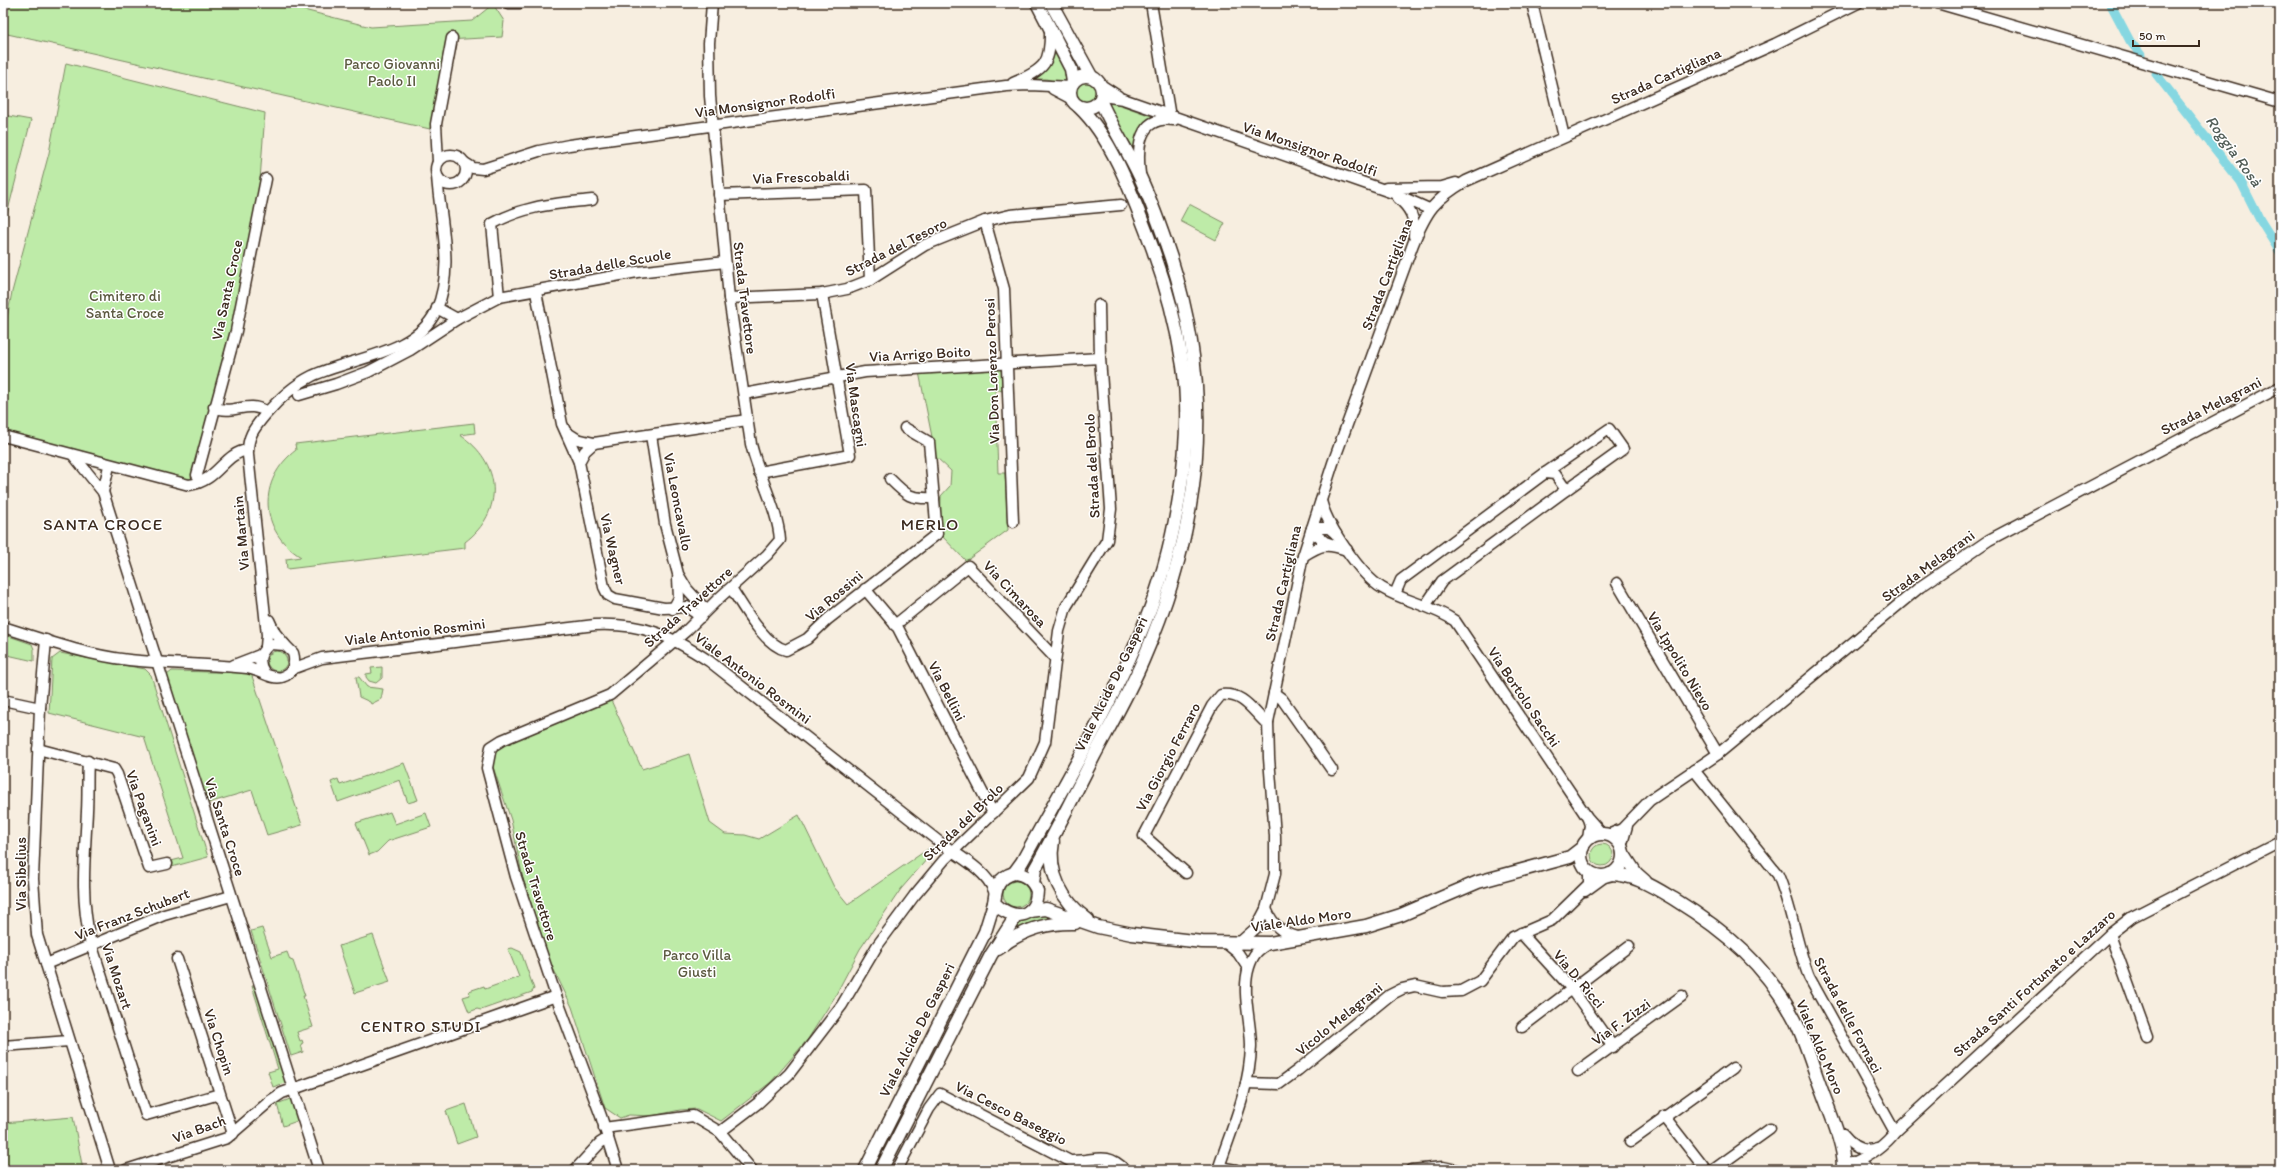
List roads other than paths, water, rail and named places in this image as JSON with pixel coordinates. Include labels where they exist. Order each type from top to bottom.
[{"type":"main road","name":"Viale Alcide De Gasperi","points":[[865,1170],[985,932],[994,897],[1001,879],[1010,874],[1022,862],[1077,761],[1146,621],[1170,544],[1183,470],[1185,424],[1183,367],[1170,301],[1158,260],[1136,204],[1116,163],[1094,124],[1074,94],[1071,69],[1037,3]]},
{"type":"main road","name":"Viale Alcide De Gasperi","points":[[1029,911],[1035,903],[1035,869],[1142,663],[1158,626],[1169,595],[1182,547],[1196,471],[1199,425],[1194,364],[1183,301],[1171,258],[1141,179],[1101,94],[1050,3]]},
{"type":"main road","points":[[1091,76],[1081,77],[1074,94],[1089,108],[1101,94]]},
{"type":"main road","points":[[1054,834],[1052,857],[1055,876],[1061,892],[1077,912],[1098,927]]},
{"type":"main road","name":"Viale Aldo Moro","points":[[1029,911],[1046,909],[1098,927],[1164,938],[1233,944],[1270,943],[1366,926],[1401,915],[1478,882],[1509,872],[1543,865],[1570,857],[1586,843],[1605,835],[1616,840],[1636,873],[1651,886]]},
{"type":"main road","points":[[1586,843],[1581,854],[1587,869]]},
{"type":"main road","points":[[1609,874],[1621,863],[1622,850]]},
{"type":"main road","name":"Viale Aldo Moro","points":[[1543,865],[1587,869],[1595,874],[1609,874],[1637,879],[1704,917],[1731,938],[1756,962],[1775,988],[1795,1021],[1831,1116],[1847,1166]]},
{"type":"main road","points":[[1010,874],[1026,876],[1035,887]]},
{"type":"main road","name":"Viale Aldo Moro","points":[[1035,887],[1057,913]]},
{"type":"main road","points":[[994,897],[1005,913],[1016,916],[1029,911]]},
{"type":"main road","name":"Viale Alcide De Gasperi","points":[[880,1170],[991,955],[1016,916]]},
{"type":"main road","points":[[991,955],[1014,936],[1033,928],[1059,922],[1086,923]]},
{"type":"main road","name":"Viale Aldo Moro","points":[[1831,1116],[1843,1135],[1847,1166]]},
{"type":"main road","points":[[1847,1166],[1865,1169]]},
{"type":"street","points":[[508,3],[520,3]]},
{"type":"street","name":"Strada Travettore","points":[[618,1170],[608,1138],[556,996],[516,877],[487,768],[491,747],[502,740],[610,695],[676,640],[703,613],[767,555],[780,540],[777,523],[751,444],[729,298],[710,96],[709,43],[712,3]]},
{"type":"street","points":[[1150,3],[1170,117]]},
{"type":"street","points":[[1532,3],[1564,137]]},
{"type":"street","name":"Strada Cartigliana","points":[[1233,944],[1256,928],[1266,909],[1275,874],[1276,855],[1268,722],[1311,529],[1320,500],[1413,244],[1429,209],[1447,192],[1466,181],[1775,44],[1858,3]]},
{"type":"street","points":[[1937,3],[2280,102]]},
{"type":"street","points":[[1006,86],[1039,70],[1047,60],[1050,49],[1050,28]]},
{"type":"street","points":[[3,436],[109,466],[189,486],[208,480],[236,453],[248,450],[251,433],[267,412],[301,382],[324,371],[398,346],[413,337],[427,324],[437,308],[446,270],[437,176],[438,162],[436,124],[452,38]]},
{"type":"street","name":"Via Monsignor Rodolfi","points":[[440,202],[449,189],[464,177],[491,166],[539,151],[569,145],[1006,86],[1046,86],[1074,94]]},
{"type":"street","name":"Via Monsignor Rodolfi","points":[[1101,94],[1123,99],[1170,117],[1378,188],[1429,209]]},
{"type":"street","name":"Via Monsignor Rodolfi","points":[[1141,179],[1138,155],[1141,137],[1148,127],[1156,122],[1168,119],[1180,120]]},
{"type":"street","name":"Via Monsignor Rodolfi","points":[[437,135],[454,155],[473,168],[491,166]]},
{"type":"street","points":[[438,162],[445,156],[454,155]]},
{"type":"street","points":[[464,177],[465,163]]},
{"type":"street","points":[[437,176],[445,184],[455,184]]},
{"type":"street","name":"Via Santa Croce","points":[[197,475],[214,407],[236,331],[266,179]]},
{"type":"street","points":[[1378,188],[1442,187],[1466,181]]},
{"type":"street","name":"Via Frescobaldi","points":[[719,195],[866,190],[870,280]]},
{"type":"street","points":[[1393,194],[1406,205],[1412,214],[1415,228],[1413,244]]},
{"type":"street","points":[[500,297],[492,224],[517,212],[543,206],[592,200]]},
{"type":"street","name":"Strada del Tesoro","points":[[729,298],[822,294],[847,289],[870,280],[925,245],[985,221],[1010,215],[1121,205]]},
{"type":"street","name":"Via Don Lorenzo Perosi","points":[[985,221],[1004,289],[1013,522]]},
{"type":"street","name":"Strada delle Scuole","points":[[298,395],[336,384],[372,370],[410,350],[457,319],[500,297],[536,292],[637,272],[725,262]]},
{"type":"street","name":"Via Wagner","points":[[536,292],[565,431],[579,462],[604,587],[608,595],[615,599],[673,609],[688,607],[703,613]]},
{"type":"street","name":"Via Mascagni","points":[[759,472],[850,455],[822,294]]},
{"type":"street","name":"Strada del Brolo","points":[[720,1132],[758,1103],[789,1074],[842,1005],[877,946],[909,902],[953,852],[1029,778],[1038,760],[1044,742],[1059,631],[1066,607],[1107,540],[1110,516],[1100,358],[1099,304]]},
{"type":"street","points":[[437,308],[457,319]]},
{"type":"street","points":[[362,358],[367,366],[372,370]]},
{"type":"street","name":"Via Arrigo Boito","points":[[744,394],[865,372],[1100,358]]},
{"type":"street","name":"Strada Melagrani","points":[[1605,835],[1617,833],[1629,823],[1650,800],[1718,754],[1914,592],[1989,540],[2280,387]]},
{"type":"street","points":[[214,407],[220,410],[254,406],[267,412]]},
{"type":"street","name":"Via Leoncavallo","points":[[565,431],[577,439],[594,443],[747,420]]},
{"type":"street","name":"Via Rossini","points":[[731,588],[752,622],[762,633],[786,650],[807,639],[865,589],[937,534],[929,442],[905,428]]},
{"type":"street","points":[[1395,594],[1401,580],[1545,473],[1609,429],[1623,449],[1442,582],[1425,606]]},
{"type":"street","name":"Via Leoncavallo","points":[[651,435],[664,516],[678,574],[679,598],[673,609]]},
{"type":"street","points":[[579,462],[585,451],[594,443]]},
{"type":"street","name":"Via Martain","points":[[248,450],[267,635],[263,651]]},
{"type":"street","name":"Via Santa Croce","points":[[74,456],[103,492],[319,1170]]},
{"type":"street","points":[[103,492],[109,466]]},
{"type":"street","points":[[1545,473],[1555,474],[1566,490]]},
{"type":"street","points":[[890,479],[906,495],[916,499],[934,498]]},
{"type":"street","name":"Via Bortolo Sacchi","points":[[1320,500],[1324,515],[1347,550],[1381,588],[1436,610],[1454,621],[1587,817],[1605,835]]},
{"type":"street","points":[[1311,529],[1329,528],[1336,534]]},
{"type":"street","name":"Via Bortolo Sacchi","points":[[1311,529],[1325,542],[1347,550]]},
{"type":"street","points":[[1304,556],[1314,549],[1331,544]]},
{"type":"street","name":"Via Cimarosa","points":[[895,625],[968,566],[1055,658]]},
{"type":"street","name":"Via Leoncavallo","points":[[678,574],[703,613]]},
{"type":"street","name":"Via Ippolito Nievo","points":[[1616,583],[1718,754]]},
{"type":"street","name":"Via Bellini","points":[[865,589],[895,625],[993,812]]},
{"type":"street","name":"Via Martain","points":[[264,613],[275,633],[285,645]]},
{"type":"street","name":"Viale Antonio Rosmini","points":[[3,627],[110,657],[257,669],[278,678],[288,673],[292,669],[322,658],[596,625],[632,626],[657,632],[676,640],[709,661],[953,852],[981,872],[988,880],[994,897]]},
{"type":"street","name":"Via Sibelius","points":[[46,640],[40,708],[33,879],[38,935],[69,1041],[110,1170]]},
{"type":"street","name":"Viale Antonio Rosmini","points":[[231,666],[263,651],[275,643],[285,645],[293,652],[322,658]]},
{"type":"street","points":[[263,651],[260,662],[264,672]]},
{"type":"street","points":[[292,669],[293,652]]},
{"type":"street","points":[[1274,692],[1282,699],[1332,770]]},
{"type":"street","name":"Via Giorgio Ferraro","points":[[1186,874],[1144,836],[1212,706],[1221,695],[1233,694],[1243,700],[1264,721],[1268,722]]},
{"type":"street","points":[[3,700],[40,708]]},
{"type":"street","name":"Via Paganini","points":[[38,749],[108,766],[116,771],[149,868],[167,864]]},
{"type":"street","name":"Via Mozart","points":[[88,761],[83,902],[92,946],[146,1116],[216,1095],[222,1100]]},
{"type":"street","name":"Strada delle Fornaci","points":[[1694,770],[1778,875],[1784,889],[1800,954],[1809,977],[1894,1132]]},
{"type":"street","points":[[1586,843],[1590,825],[1587,817]]},
{"type":"street","name":"Strada Melagrani","points":[[1622,850],[1629,823]]},
{"type":"street","name":"Strada Santi Fortunato e Lazzaro","points":[[1847,1166],[1880,1147],[1894,1132],[2110,934],[2132,917],[2280,840]]},
{"type":"street","name":"Vicolo Melagrani","points":[[1246,1083],[1279,1084],[1390,996],[1402,989],[1415,986],[1442,992],[1461,991],[1480,981],[1513,937],[1552,920],[1590,884],[1587,869]]},
{"type":"street","name":"Viale Antonio Rosmini","points":[[981,872],[1010,874]]},
{"type":"street","name":"Vicolo Melagrani","points":[[1582,892],[1609,874]]},
{"type":"street","name":"Via Franz Schubert","points":[[46,964],[164,915],[231,896]]},
{"type":"street","points":[[1266,909],[1270,920],[1281,931],[1302,938]]},
{"type":"street","name":"Via D. Ricci","points":[[1521,933],[1572,989],[1613,1047]]},
{"type":"street","points":[[2110,934],[2147,1036]]},
{"type":"street","points":[[1236,1170],[1218,1168],[1246,1083],[1251,1047],[1247,999],[1248,968],[1255,952],[1270,943]]},
{"type":"street","points":[[1233,944],[1248,968]]},
{"type":"street","points":[[1522,1027],[1629,946]]},
{"type":"street","name":"Via Chopin","points":[[177,959],[233,1134]]},
{"type":"street","name":"Via Bach","points":[[126,1170],[217,1141],[233,1134],[270,1100],[294,1089],[556,996]]},
{"type":"street","name":"Via F. Zizzi","points":[[1578,1071],[1682,996]]},
{"type":"street","points":[[3,1046],[69,1041]]},
{"type":"street","points":[[1630,1142],[1664,1116],[1733,1068]]},
{"type":"street","name":"Via Cesco Baseggio","points":[[898,1170],[929,1109],[940,1094],[1070,1162],[1083,1162],[1096,1158],[1109,1159],[1116,1161],[1125,1170]]},
{"type":"street","points":[[604,1128],[694,1116],[720,1132],[752,1170]]},
{"type":"street","points":[[1664,1116],[1706,1170]]},
{"type":"street","points":[[1713,1170],[1770,1129]]},
{"type":"street","name":"Viale Aldo Moro","points":[[1843,1135],[1852,1146],[1860,1149],[1873,1150],[1880,1147]]},
{"type":"street","points":[[575,1170],[600,1143],[608,1138]]},
{"type":"street","points":[[1865,1169],[1871,1153]]},
{"type":"street","points":[[1412,1170],[1425,1170],[1443,1167],[1457,1170]]},
{"type":"waterway","name":"Roggia Rosà","points":[[2110,3],[2130,41],[2141,55]]},
{"type":"waterway","name":"Roggia Rosà","points":[[2156,74],[2241,182],[2260,220],[2280,252]]},
{"type":"district","name":"SANTA CROCE","points":[[103,524]]},
{"type":"district","name":"MERLO","points":[[930,524]]},
{"type":"district","name":"CENTRO STUDI","points":[[421,1026]]},
{"type":"park label","name":"Parco Giovanni Paolo II","points":[[392,72]]},
{"type":"park label","name":"Cimitero di Santa Croce","points":[[125,304]]},
{"type":"park label","name":"Parco Villa Giusti","points":[[697,964]]}]
